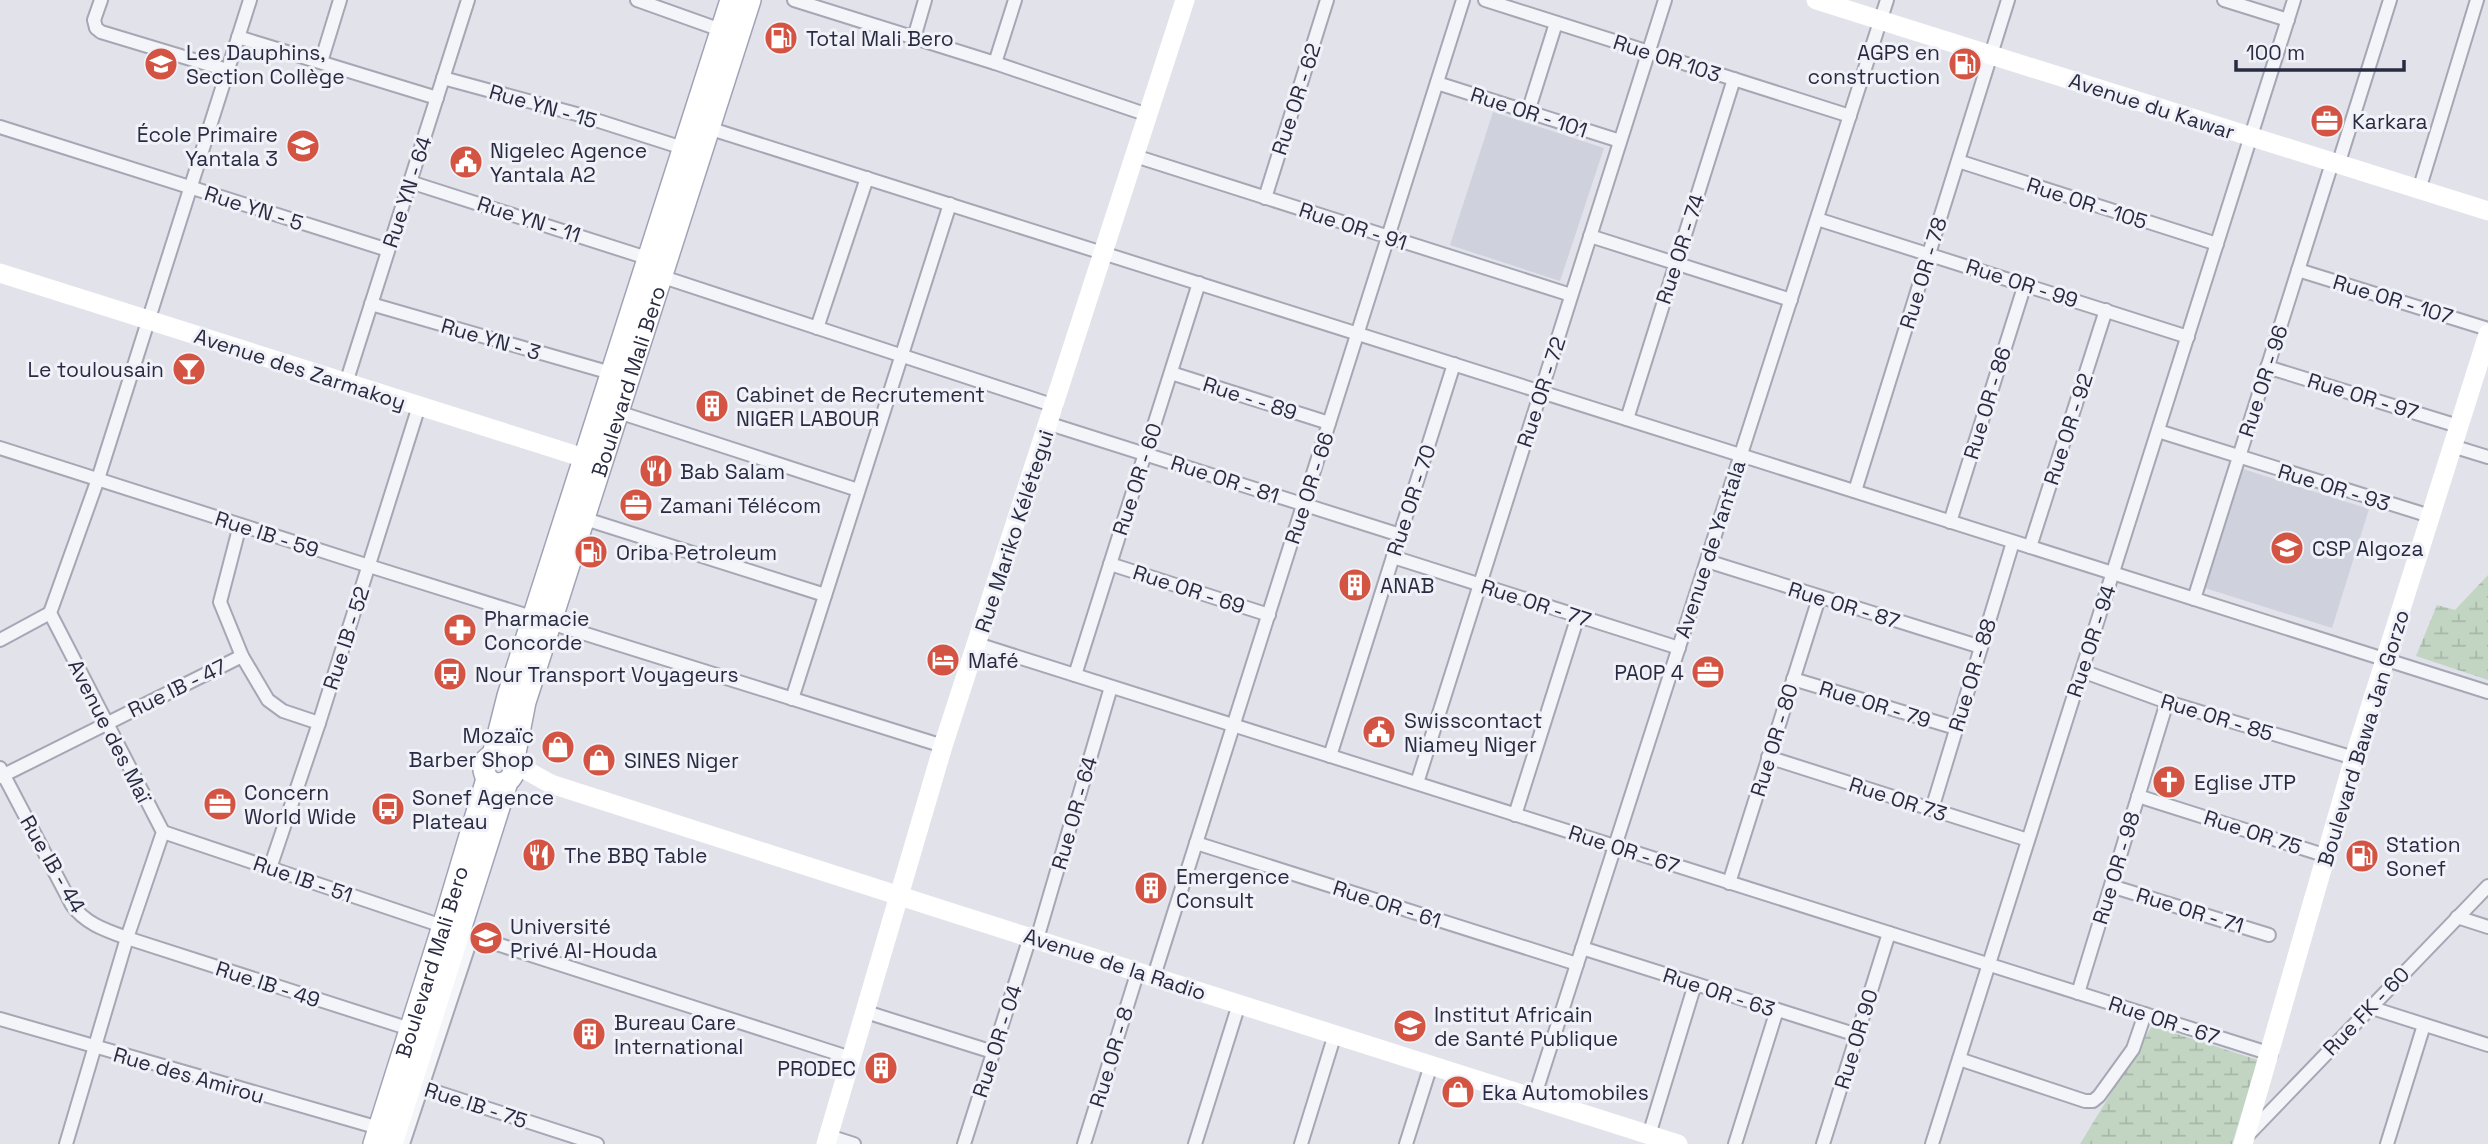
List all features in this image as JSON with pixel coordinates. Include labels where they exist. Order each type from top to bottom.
[{"type":"main road","name":"Boulevard Mali Bero","points":[[381,1139],[409,1083],[458,931],[500,770],[525,702],[542,621],[609,409],[683,148],[700,125],[721,30],[731,0]]},
{"type":"main road","name":"Boulevard Mali Bero","points":[[609,409],[611,373],[651,268],[700,125],[750,0]]},
{"type":"main road","name":"Boulevard Mali Bero","points":[[409,1083],[410,1028],[458,931]]},
{"type":"street","points":[[100,0],[94,20],[96,28],[102,32],[227,70]]},
{"type":"street","points":[[0,640],[50,614],[98,479],[250,0]]},
{"type":"street","points":[[321,62],[340,0]]},
{"type":"street","name":"Rue YN - 64","points":[[346,383],[468,0]]},
{"type":"street","points":[[637,0],[721,30]]},
{"type":"street","points":[[794,0],[1148,115]]},
{"type":"street","points":[[914,38],[925,0]]},
{"type":"street","points":[[995,64],[1015,0]]},
{"type":"street","name":"Rue Mariko Kélétegui","points":[[828,1140],[943,746],[1185,0]]},
{"type":"street","name":"Rue OR - 62","points":[[1265,198],[1327,0]]},
{"type":"street","name":"Rue OR - 66","points":[[1146,974],[1196,844],[1463,0]]},
{"type":"street","name":"Rue OR 103","points":[[1485,0],[1850,116]]},
{"type":"street","name":"Rue OR - 72","points":[[1417,783],[1665,0]]},
{"type":"street","name":"Avenue du Kawar","points":[[1816,0],[2488,211]]},
{"type":"street","name":"Avenue de Yantala","points":[[1534,1098],[1887,0]]},
{"type":"street","name":"Rue OR - 78","points":[[1855,491],[2008,0]]},
{"type":"street","points":[[2224,0],[2288,20]]},
{"type":"street","name":"Rue OR - 94","points":[[1932,1144],[2294,0]]},
{"type":"street","name":"Rue OR - 96","points":[[2194,599],[2298,270],[2390,0]]},
{"type":"street","points":[[2419,190],[2477,0]]},
{"type":"street","points":[[1528,111],[1556,23]]},
{"type":"street","points":[[238,37],[437,98]]},
{"type":"street","name":"Rue YN - 15","points":[[443,79],[580,115],[683,148]]},
{"type":"street","name":"Rue OR - 74","points":[[1627,419],[1734,79]]},
{"type":"street","name":"Rue OR - 101","points":[[1437,83],[1620,141]]},
{"type":"street","points":[[700,125],[2488,692]]},
{"type":"street","name":"Rue YN - 5","points":[[0,127],[388,250]]},
{"type":"street","name":"Rue OR - 91","points":[[1135,156],[1572,295]]},
{"type":"street","name":"Rue OR - 105","points":[[1958,161],[2217,244]]},
{"type":"street","points":[[817,328],[867,178]]},
{"type":"street","name":"Rue YN - 11","points":[[410,182],[817,328]]},
{"type":"street","points":[[792,699],[950,204]]},
{"type":"street","name":"Rue OR - 99","points":[[1816,219],[2188,337]]},
{"type":"street","points":[[1590,236],[1791,300]]},
{"type":"street","name":"Rue OR - 107","points":[[2298,270],[2488,336]]},
{"type":"street","name":"Avenue des Zarmakoy","points":[[0,273],[592,460]]},
{"type":"street","name":"Rue OR - 60","points":[[1075,675],[1199,283]]},
{"type":"street","name":"Rue OR - 86","points":[[1950,522],[2025,284]]},
{"type":"street","name":"Rue YN - 3","points":[[371,304],[611,373]]},
{"type":"street","name":"Rue OR - 92","points":[[2030,547],[2106,310]]},
{"type":"street","name":"Rue OR - 81","points":[[817,328],[902,356],[1145,454],[1400,535]]},
{"type":"street","name":"Boulevard Bawa Jan Gorzo","points":[[2244,1141],[2354,758],[2488,336]]},
{"type":"street","name":"Rue OR - 70","points":[[1330,756],[1454,364]]},
{"type":"street","name":"Rue OR - 97","points":[[2267,367],[2458,426]]},
{"type":"street","name":"Rue - - 89","points":[[1171,373],[1329,423]]},
{"type":"street","name":"Rue IB - 52","points":[[270,868],[319,723],[418,406]]},
{"type":"street","points":[[609,409],[858,490]]},
{"type":"street","name":"Rue OR - 93","points":[[2158,431],[2430,516]]},
{"type":"street","points":[[2452,446],[2488,457]]},
{"type":"street","name":"Rue IB - 59","points":[[0,448],[943,746]]},
{"type":"street","points":[[575,515],[825,595]]},
{"type":"street","points":[[240,525],[220,602],[242,656],[274,707],[319,723]]},
{"type":"street","name":"Rue OR - 88","points":[[1932,809],[2013,541]]},
{"type":"street","name":"Rue OR - 77","points":[[1393,557],[1679,648]]},
{"type":"street","name":"Rue OR - 87","points":[[1707,561],[1981,648]]},
{"type":"street","name":"Rue OR - 69","points":[[1110,564],[1269,615]]},
{"type":"street","name":"Rue OR - 80","points":[[1729,883],[1819,598]]},
{"type":"street","name":"Avenue des Maï","points":[[50,614],[163,832]]},
{"type":"street","points":[[1516,815],[1578,616]]},
{"type":"street","name":"Rue OR - 67","points":[[977,644],[2270,1054]]},
{"type":"street","name":"Rue IB - 47","points":[[1,773],[242,656]]},
{"type":"street","name":"Rue OR - 85","points":[[2082,671],[2167,702],[2354,758]]},
{"type":"street","name":"Rue OR - 79","points":[[1793,679],[1956,728]]},
{"type":"street","name":"Rue OR - 64","points":[[1033,938],[1111,687]]},
{"type":"street","name":"Rue OR - 98","points":[[2078,993],[2167,702]]},
{"type":"street","name":"Rue OR 73","points":[[1768,757],[2028,840]]},
{"type":"street","name":"Avenue de la Radio","points":[[500,770],[1678,1144]]},
{"type":"street","name":"Rue IB - 44","points":[[1,773],[80,917],[127,938]]},
{"type":"street","name":"Rue OR 75","points":[[2138,796],[2327,856]]},
{"type":"street","points":[[66,1144],[127,938],[163,832]]},
{"type":"street","name":"Rue IB - 51","points":[[163,832],[458,931],[852,1058]]},
{"type":"street","name":"Rue OR - 61","points":[[1196,844],[1577,964]]},
{"type":"street","name":"Rue OR - 71","points":[[2110,886],[2269,935]]},
{"type":"street","name":"Rue FK - 60","points":[[2244,1141],[2488,886]]},
{"type":"street","points":[[2457,917],[2488,927]]},
{"type":"street","name":"Rue OR 90","points":[[1823,1144],[1889,933]]},
{"type":"street","name":"Rue IB - 49","points":[[127,938],[410,1028]]},
{"type":"street","name":"Rue OR - 04","points":[[964,1144],[1033,938]]},
{"type":"street","name":"Rue OR - 63","points":[[1582,948],[1857,1035]]},
{"type":"street","name":"Rue OR - 8","points":[[1084,1144],[1146,974]]},
{"type":"street","points":[[1649,1135],[1695,984]]},
{"type":"street","points":[[1195,1144],[1239,1004]]},
{"type":"street","points":[[2370,1007],[2488,1045]]},
{"type":"street","points":[[1735,1144],[1777,1010]]},
{"type":"street","points":[[866,1012],[993,1052]]},
{"type":"street","points":[[1959,1059],[2085,1101],[2093,1101],[2133,1049],[2145,1014]]},
{"type":"street","name":"Rue des Amirou","points":[[0,1019],[381,1139]]},
{"type":"street","points":[[2387,1144],[2424,1025]]},
{"type":"street","points":[[1301,1144],[1335,1034]]},
{"type":"street","points":[[1406,1144],[1431,1065]]},
{"type":"street","name":"Boulevard Mali Bero","points":[[403,1144],[409,1083]]},
{"type":"street","name":"Rue IB - 75","points":[[409,1083],[597,1144]]},
{"type":"street","points":[[828,1140],[854,1144]]},
{"type":"shaded area","points":[[1493,112],[1604,148],[1560,281],[1450,245]]},
{"type":"shaded area","name":"CSP Algoza","points":[[2243,469],[2369,509],[2332,628],[2205,588]]},
{"type":"green space","points":[[2488,575],[2488,680],[2416,656],[2437,605],[2455,610]]},
{"type":"green space","points":[[2152,1026],[2258,1060],[2232,1144],[2080,1144]]},
{"type":"place","name":"Total Mali Bero","points":[[781,38]]},
{"type":"place","name":"Les Dauphins, Section Collège","points":[[161,64]]},
{"type":"place","name":"AGPS en construction","points":[[1965,64]]},
{"type":"place","name":"Karkara","points":[[2327,121]]},
{"type":"place","name":"École Primaire Yantala 3","points":[[303,146]]},
{"type":"place","name":"Nigelec Agence Yantala A2","points":[[466,162]]},
{"type":"place","name":"Le toulousain","points":[[189,369]]},
{"type":"place","name":"Cabinet de Recrutement NIGER LABOUR","points":[[712,406]]},
{"type":"place","name":"Bab Salam","points":[[656,471]]},
{"type":"place","name":"Zamani Télécom","points":[[636,505]]},
{"type":"place","name":"CSP Algoza","points":[[2287,548]]},
{"type":"place","name":"Oriba Petroleum","points":[[591,552]]},
{"type":"place","name":"ANAB","points":[[1355,585]]},
{"type":"place","name":"Pharmacie Concorde","points":[[460,630]]},
{"type":"place","name":"Mafé","points":[[943,660]]},
{"type":"place","name":"PAOP 4","points":[[1708,672]]},
{"type":"place","name":"Nour Transport Voyageurs","points":[[450,674]]},
{"type":"place","name":"Swisscontact Niamey Niger","points":[[1379,732]]},
{"type":"place","name":"Mozaïc Barber Shop","points":[[558,747]]},
{"type":"place","name":"SINES Niger","points":[[599,760]]},
{"type":"place","name":"Eglise JTP","points":[[2169,782]]},
{"type":"place","name":"Concern World Wide","points":[[220,804]]},
{"type":"place","name":"Sonef Agence Plateau","points":[[388,809]]},
{"type":"place","name":"The BBQ Table","points":[[539,855]]},
{"type":"place","name":"Station Sonef","points":[[2362,856]]},
{"type":"place","name":"Emergence Consult","points":[[1151,888]]},
{"type":"place","name":"Université Privé Al-Houda","points":[[486,938]]},
{"type":"place","name":"Institut Africain de Santé Publique","points":[[1410,1026]]},
{"type":"place","name":"Bureau Care International","points":[[589,1034]]},
{"type":"place","name":"PRODEC","points":[[881,1068]]},
{"type":"place","name":"Eka Automobiles","points":[[1458,1092]]}]
